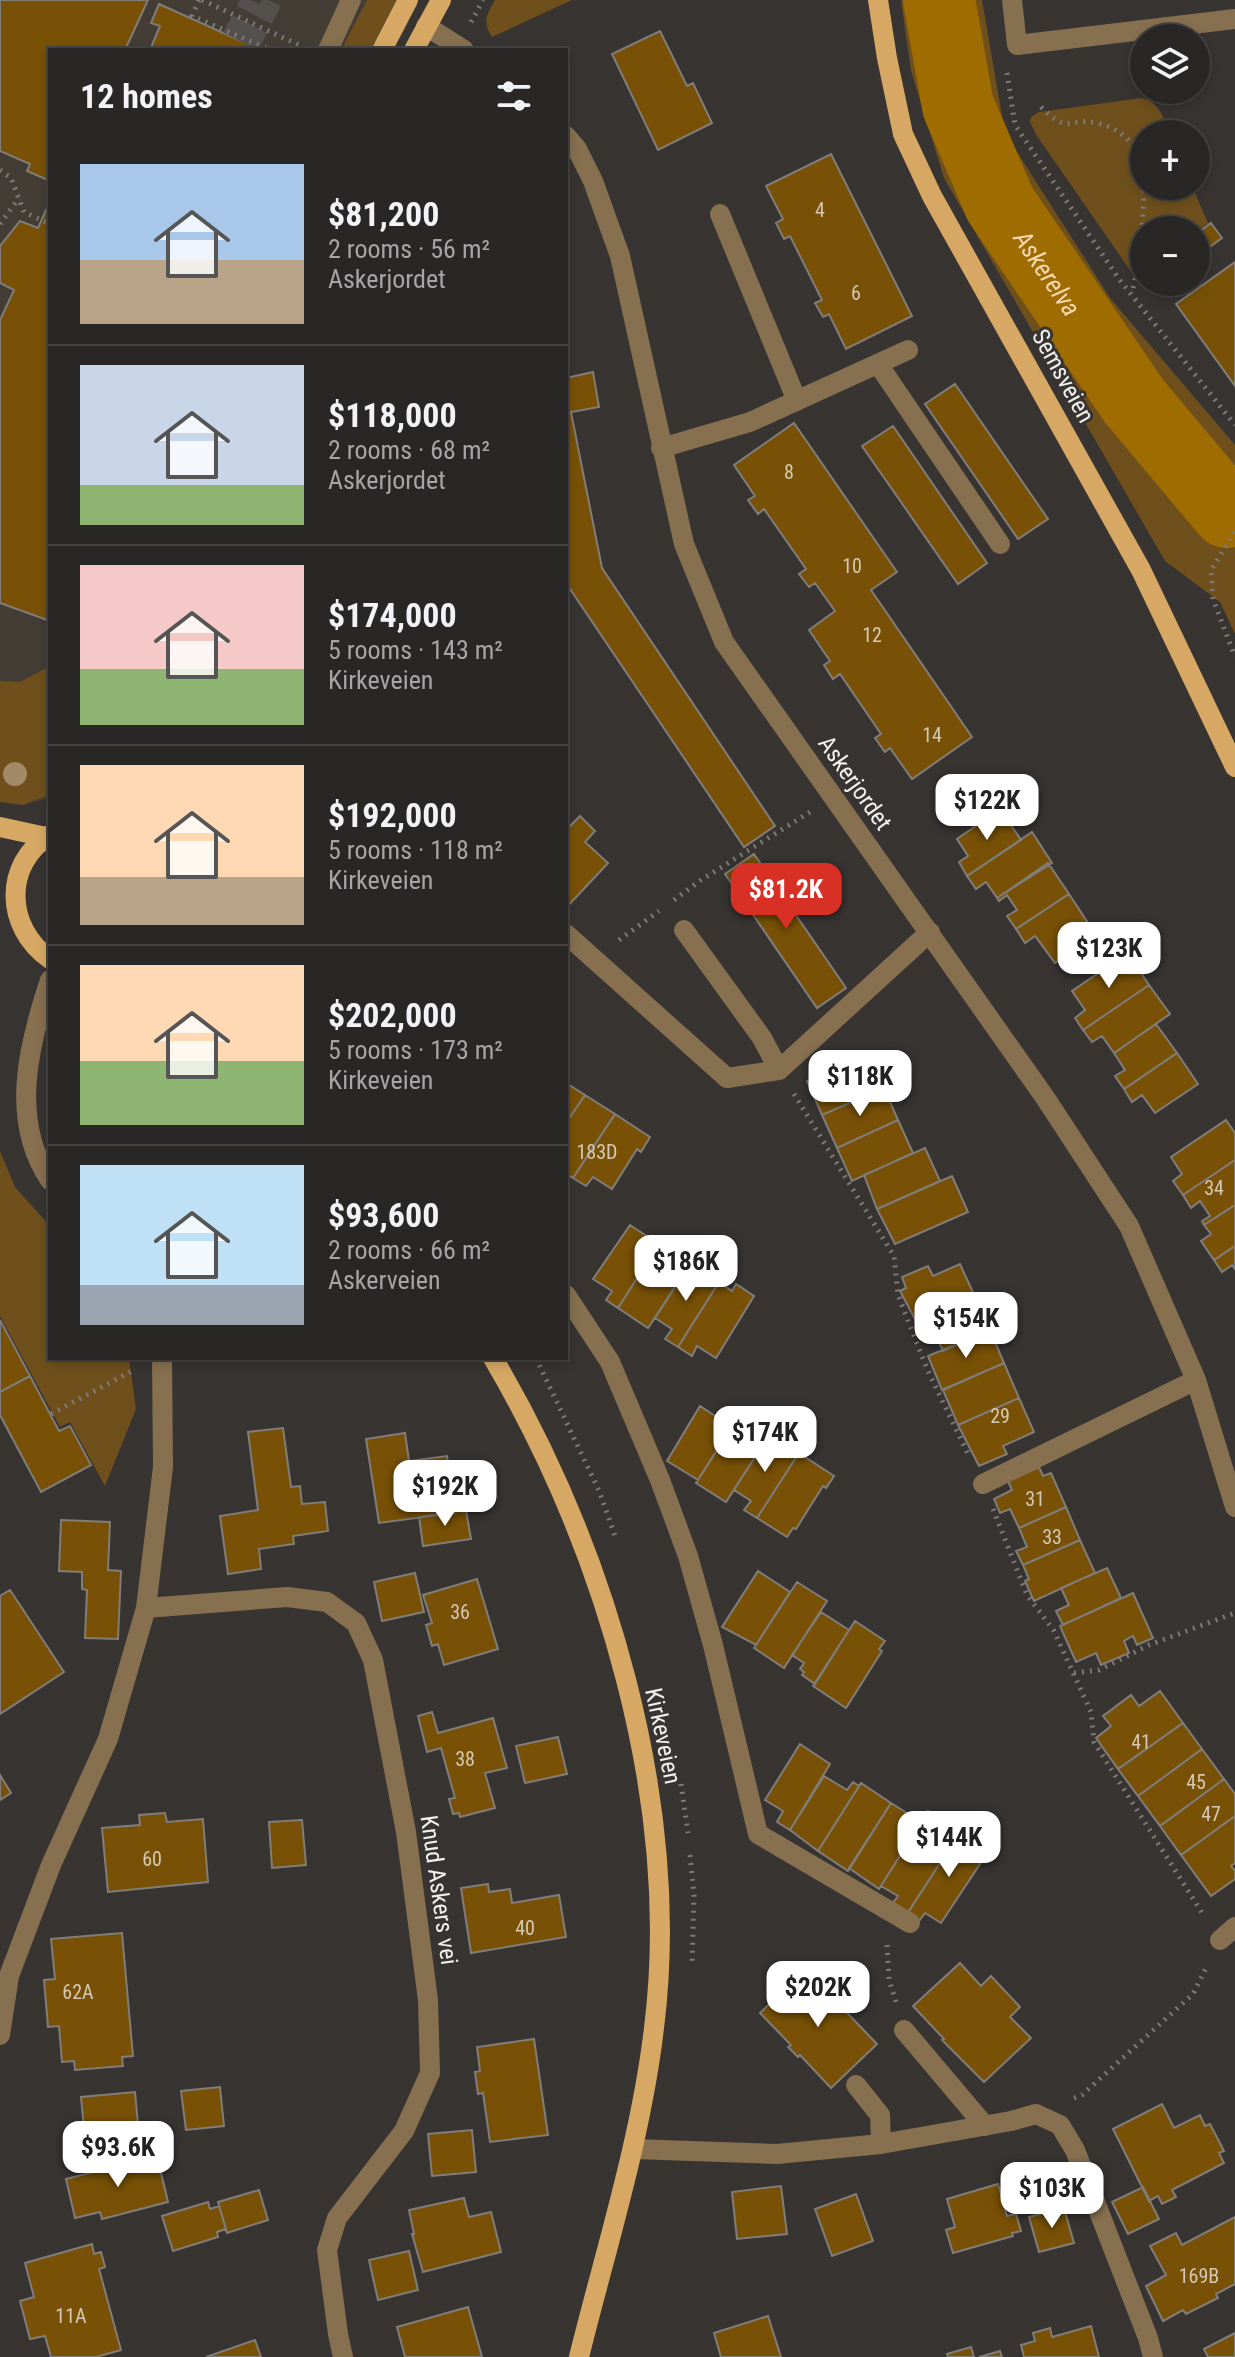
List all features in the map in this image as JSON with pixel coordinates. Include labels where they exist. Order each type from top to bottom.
[{"type":"main road","points":[[383,48],[408,0]]},
{"type":"main road","points":[[415,48],[441,0]]},
{"type":"main road","name":"Semsveien","points":[[878,0],[903,134],[932,196],[1141,570],[1235,767]]},
{"type":"main road","points":[[0,827],[48,836]]},
{"type":"main road","points":[[48,836],[23,860],[8,910],[38,951],[48,958]]},
{"type":"main road","name":"Kirkeveien","points":[[494,1360],[538,1438],[589,1562],[634,1717],[648,1785],[659,1894],[660,1952],[654,2028],[633,2149],[579,2357]]},
{"type":"street","points":[[329,48],[351,0]]},
{"type":"street","points":[[1012,0],[1017,45],[1235,19]]},
{"type":"street","points":[[426,26],[461,48]]},
{"type":"street","name":"Askerjordet","points":[[568,138],[593,181],[620,256],[684,544],[724,642],[1046,1099],[1129,1226],[1196,1380],[1235,1507]]},
{"type":"street","points":[[720,214],[797,401]]},
{"type":"street","points":[[661,448],[750,422],[908,350]]},
{"type":"street","points":[[878,364],[1000,544]]},
{"type":"street","points":[[684,930],[762,1038],[779,1070]]},
{"type":"street","points":[[568,936],[727,1078],[779,1070],[930,932]]},
{"type":"street","points":[[48,987],[32,1039],[25,1109],[48,1177]]},
{"type":"street","points":[[568,1298],[610,1362],[688,1556],[713,1645],[758,1834],[910,1923]]},
{"type":"street","points":[[0,2035],[5,1976],[108,1739],[146,1608],[163,1467],[153,1362]]},
{"type":"street","points":[[983,1484],[1196,1380]]},
{"type":"street","name":"Knud Askers vei","points":[[146,1608],[287,1597],[327,1602],[356,1623],[373,1660],[406,1832],[428,2000],[430,2073],[404,2131],[337,2218],[327,2250],[343,2357]]},
{"type":"street","points":[[904,2030],[985,2126]]},
{"type":"street","points":[[856,2085],[880,2115],[881,2144]]},
{"type":"street","points":[[633,2149],[777,2154],[881,2144],[1036,2114],[1060,2125],[1075,2150],[1153,2357]]},
{"type":"path","points":[[266,48],[192,16],[201,0],[305,48]]},
{"type":"path","points":[[1006,64],[1015,125],[1130,293]]},
{"type":"path","points":[[1041,107],[1056,122],[1074,125],[1095,122],[1129,139],[1140,158],[1142,216]]},
{"type":"path","points":[[0,170],[11,178],[24,212],[48,223]]},
{"type":"path","points":[[0,224],[19,198]]},
{"type":"path","points":[[1133,296],[1235,425]]},
{"type":"path","points":[[1235,532],[1211,570],[1213,599],[1235,657]]},
{"type":"path","points":[[594,959],[701,880],[833,798]]},
{"type":"path","points":[[51,1414],[153,1362]]},
{"type":"path","points":[[1074,1673],[1099,1670],[1149,1645],[1235,1613]]},
{"type":"path","points":[[884,1908],[889,1980],[904,2030]]},
{"type":"path","points":[[1036,2114],[1082,2095],[1193,1994],[1227,1934]]},
{"type":"shaded area","points":[[0,0],[372,0],[347,48],[48,48],[48,797],[43,801],[12,804],[0,800]]},
{"type":"shaded area","points":[[367,0],[397,0],[371,48],[342,48]]},
{"type":"shaded area","points":[[495,0],[572,0],[492,37],[487,18]]},
{"type":"shaded area","points":[[901,0],[982,0],[1005,133],[1110,298],[1235,445],[1235,634],[1220,602],[1165,561],[944,178],[911,71]]},
{"type":"shaded area","points":[[1130,100],[1130,104],[1154,104],[1164,120],[1130,120],[1130,200],[1198,200],[1205,216],[1130,216],[1130,270],[1037,136],[1030,122],[1031,117],[1039,112]]},
{"type":"shaded area","points":[[48,667],[48,796],[23,805],[0,802],[0,681],[20,682]]},
{"type":"shaded area","points":[[0,1151],[15,1187],[48,1224],[48,1360],[129,1360],[136,1409],[105,1486],[70,1422],[60,1427],[0,1316]]},
{"type":"building","points":[[0,0],[148,0],[126,48],[48,48],[48,180],[27,171],[30,164],[0,151]]},
{"type":"building","points":[[159,4],[257,48],[151,48],[160,26],[151,23]]},
{"type":"building","points":[[660,31],[687,86],[693,83],[712,123],[658,150],[612,54]]},
{"type":"building","points":[[831,154],[912,316],[846,349],[829,314],[823,317],[815,303],[822,300],[790,236],[784,239],[776,223],[783,219],[766,186]]},
{"type":"building","points":[[48,206],[48,620],[0,603],[0,320],[14,290],[0,283],[0,246],[20,221],[38,228]]},
{"type":"building","points":[[1210,224],[1222,238],[1210,247]]},
{"type":"building","points":[[1235,262],[1235,386],[1176,304],[1187,296],[1210,296],[1210,280]]},
{"type":"building","points":[[593,372],[599,407],[568,413],[568,378]]},
{"type":"building","points":[[955,384],[1048,519],[1018,539],[925,404]]},
{"type":"building","points":[[571,412],[602,568],[775,826],[744,847],[568,586],[568,413]]},
{"type":"building","points":[[794,423],[897,572],[871,590],[972,737],[912,779],[890,748],[885,752],[875,738],[881,734],[840,674],[833,679],[824,665],[830,661],[809,630],[835,611],[815,583],[809,587],[799,574],[806,569],[764,509],[758,514],[748,500],[755,496],[734,465]]},
{"type":"building","points":[[893,426],[987,563],[958,584],[862,446]]},
{"type":"building","points":[[1000,809],[1021,840],[967,876],[959,862],[968,856],[957,839]]},
{"type":"building","points":[[580,816],[595,831],[585,842],[608,863],[568,906],[568,826]]},
{"type":"building","points":[[1032,832],[1052,863],[997,898],[986,882],[976,889],[967,876]]},
{"type":"building","points":[[754,854],[846,988],[817,1008],[725,874]]},
{"type":"building","points":[[1048,863],[1069,894],[1016,929],[1007,916],[1017,910],[1007,895],[999,901],[997,898]]},
{"type":"building","points":[[1069,894],[1090,926],[1071,938],[1078,948],[1055,963],[1035,936],[1025,943],[1016,929]]},
{"type":"building","points":[[1128,953],[1149,985],[1083,1030],[1075,1018],[1085,1010],[1072,991]]},
{"type":"building","points":[[1149,985],[1170,1014],[1114,1053],[1102,1036],[1092,1042],[1083,1030]]},
{"type":"building","points":[[1156,1024],[1177,1053],[1124,1089],[1115,1076],[1125,1070],[1114,1053]]},
{"type":"building","points":[[1177,1053],[1198,1084],[1155,1113],[1142,1095],[1132,1102],[1124,1089]]},
{"type":"building","points":[[869,1054],[884,1088],[822,1115],[807,1081]]},
{"type":"building","points":[[568,1084],[585,1095],[568,1120]]},
{"type":"building","points":[[884,1088],[898,1120],[837,1148],[822,1115]]},
{"type":"building","points":[[585,1095],[615,1114],[573,1178],[568,1174],[568,1120]]},
{"type":"building","points":[[615,1114],[650,1137],[641,1152],[637,1149],[612,1189],[593,1177],[586,1186],[573,1178]]},
{"type":"building","points":[[898,1120],[913,1153],[852,1181],[837,1148]]},
{"type":"building","points":[[1226,1120],[1235,1133],[1235,1160],[1183,1195],[1173,1181],[1182,1174],[1171,1157]]},
{"type":"building","points":[[925,1148],[940,1181],[877,1209],[864,1175]]},
{"type":"building","points":[[1235,1160],[1235,1205],[1204,1225],[1202,1221],[1210,1216],[1200,1201],[1191,1208],[1183,1195]]},
{"type":"building","points":[[952,1176],[968,1212],[895,1244],[877,1209]]},
{"type":"building","points":[[1235,1205],[1235,1246],[1214,1260],[1201,1241],[1211,1234],[1204,1225]]},
{"type":"building","points":[[630,1225],[659,1244],[618,1308],[606,1300],[612,1291],[593,1279]]},
{"type":"building","points":[[659,1244],[690,1264],[648,1328],[618,1308]]},
{"type":"building","points":[[1235,1246],[1235,1269],[1232,1265],[1222,1272],[1214,1260]]},
{"type":"building","points":[[690,1264],[719,1282],[678,1347],[665,1339],[672,1329],[655,1318]]},
{"type":"building","points":[[960,1264],[976,1299],[918,1325],[900,1291],[906,1288],[902,1277],[928,1266],[933,1276]]},
{"type":"building","points":[[719,1282],[732,1291],[736,1284],[754,1296],[716,1358],[697,1346],[692,1356],[678,1347]]},
{"type":"building","points":[[976,1299],[990,1330],[943,1351],[934,1332],[923,1337],[918,1325]]},
{"type":"building","points":[[0,1320],[30,1376],[0,1392]]},
{"type":"building","points":[[990,1330],[1004,1363],[942,1390],[928,1356]]},
{"type":"building","points":[[1004,1363],[1019,1398],[958,1425],[943,1390]]},
{"type":"building","points":[[30,1376],[59,1431],[70,1426],[91,1465],[41,1492],[0,1415],[0,1392]]},
{"type":"building","points":[[1019,1398],[1034,1432],[1003,1446],[1007,1454],[979,1466],[958,1425]]},
{"type":"building","points":[[700,1406],[732,1427],[698,1480],[667,1461]]},
{"type":"building","points":[[739,1415],[769,1435],[726,1502],[696,1483]]},
{"type":"building","points":[[283,1428],[291,1487],[300,1486],[302,1504],[325,1502],[328,1531],[293,1536],[294,1544],[259,1549],[261,1569],[228,1574],[220,1516],[258,1510],[248,1432]]},
{"type":"building","points":[[405,1433],[409,1461],[447,1456],[455,1513],[379,1523],[366,1439]]},
{"type":"building","points":[[769,1435],[799,1453],[757,1518],[744,1510],[751,1501],[734,1490]]},
{"type":"building","points":[[799,1453],[834,1476],[826,1488],[823,1486],[796,1529],[793,1528],[787,1537],[757,1518]]},
{"type":"building","points":[[1039,1467],[1043,1476],[1051,1473],[1066,1507],[1019,1528],[1010,1509],[1000,1513],[994,1499],[1012,1490],[1008,1481]]},
{"type":"building","points":[[1066,1507],[1080,1540],[1023,1565],[1016,1551],[1027,1547],[1019,1528]]},
{"type":"building","points":[[466,1510],[471,1539],[423,1546],[419,1517]]},
{"type":"building","points":[[61,1520],[110,1522],[108,1570],[121,1571],[118,1639],[85,1638],[87,1590],[82,1589],[82,1572],[59,1571]]},
{"type":"building","points":[[1080,1540],[1095,1573],[1034,1601],[1025,1581],[1029,1579],[1023,1565]]},
{"type":"building","points":[[1107,1568],[1121,1598],[1063,1625],[1056,1611],[1069,1605],[1061,1588]]},
{"type":"building","points":[[758,1571],[790,1592],[756,1645],[722,1627]]},
{"type":"building","points":[[415,1573],[424,1612],[382,1621],[374,1582]]},
{"type":"building","points":[[477,1579],[498,1649],[444,1665],[438,1644],[432,1646],[426,1625],[432,1623],[423,1595]]},
{"type":"building","points":[[797,1582],[827,1601],[784,1668],[754,1648]]},
{"type":"building","points":[[10,1590],[64,1672],[0,1714],[0,1596]]},
{"type":"building","points":[[1133,1593],[1153,1638],[1137,1645],[1133,1636],[1124,1641],[1129,1653],[1101,1665],[1096,1653],[1076,1662],[1060,1626]]},
{"type":"building","points":[[821,1612],[849,1630],[815,1684],[802,1675],[804,1672],[800,1669],[804,1663],[792,1655]]},
{"type":"building","points":[[855,1621],[885,1641],[879,1649],[882,1651],[846,1708],[813,1686]]},
{"type":"building","points":[[1160,1691],[1183,1723],[1118,1769],[1096,1738],[1111,1726],[1103,1716],[1131,1695],[1139,1706]]},
{"type":"building","points":[[432,1712],[438,1733],[493,1718],[507,1768],[485,1773],[495,1808],[460,1817],[459,1813],[453,1814],[449,1799],[455,1798],[441,1748],[427,1752],[418,1716]]},
{"type":"building","points":[[1183,1723],[1202,1749],[1138,1796],[1118,1769]]},
{"type":"building","points":[[558,1737],[567,1774],[525,1783],[516,1746]]},
{"type":"building","points":[[800,1744],[830,1764],[790,1830],[777,1822],[783,1811],[765,1800]]},
{"type":"building","points":[[1202,1749],[1224,1779],[1160,1826],[1138,1796]]},
{"type":"building","points":[[0,1775],[11,1793],[0,1800]]},
{"type":"building","points":[[824,1776],[847,1790],[853,1782],[859,1786],[818,1851],[790,1830]]},
{"type":"building","points":[[1224,1779],[1235,1794],[1235,1816],[1181,1855],[1160,1826]]},
{"type":"building","points":[[861,1783],[891,1803],[848,1871],[818,1851]]},
{"type":"building","points":[[891,1803],[921,1822],[879,1889],[849,1868]]},
{"type":"building","points":[[928,1811],[960,1832],[907,1914],[892,1904],[898,1896],[881,1886]]},
{"type":"building","points":[[165,1813],[167,1822],[203,1819],[208,1882],[108,1892],[102,1828],[140,1825],[139,1815]]},
{"type":"building","points":[[1235,1816],[1235,1863],[1231,1866],[1235,1879],[1211,1896],[1181,1855]]},
{"type":"building","points":[[302,1820],[306,1865],[272,1868],[269,1822]]},
{"type":"building","points":[[960,1832],[988,1849],[941,1923],[925,1913],[919,1921],[907,1914]]},
{"type":"building","points":[[488,1884],[489,1892],[510,1889],[512,1903],[559,1895],[566,1937],[471,1953],[461,1888]]},
{"type":"building","points":[[122,1933],[133,2056],[122,2057],[123,2066],[75,2070],[74,2061],[62,2062],[59,2026],[48,2027],[44,1980],[55,1979],[51,1939]]},
{"type":"building","points":[[960,1963],[981,1986],[991,1976],[1020,2007],[1010,2017],[1031,2038],[984,2082],[913,2006]]},
{"type":"building","points":[[805,1969],[877,2044],[831,2088],[800,2055],[798,2057],[788,2047],[791,2045],[760,2013]]},
{"type":"building","points":[[534,2039],[548,2135],[490,2142],[483,2093],[478,2094],[475,2072],[480,2071],[477,2047]]},
{"type":"building","points":[[220,2087],[224,2126],[186,2130],[181,2091]]},
{"type":"building","points":[[135,2092],[140,2146],[86,2151],[81,2097]]},
{"type":"building","points":[[1162,2104],[1174,2128],[1200,2115],[1205,2126],[1210,2124],[1224,2151],[1219,2153],[1224,2163],[1172,2190],[1176,2197],[1162,2204],[1158,2196],[1149,2201],[1113,2129]]},
{"type":"building","points":[[472,2130],[476,2172],[432,2176],[428,2134]]},
{"type":"building","points":[[157,2156],[168,2202],[102,2219],[100,2212],[75,2218],[66,2179]]},
{"type":"building","points":[[998,2184],[1007,2216],[1016,2214],[1021,2231],[953,2253],[946,2230],[955,2227],[947,2199]]},
{"type":"building","points":[[781,2186],[787,2234],[737,2239],[732,2192]]},
{"type":"building","points":[[1143,2187],[1159,2219],[1128,2234],[1112,2202]]},
{"type":"building","points":[[259,2190],[268,2220],[227,2233],[218,2202]]},
{"type":"building","points":[[856,2194],[873,2241],[832,2256],[815,2209]]},
{"type":"building","points":[[464,2198],[469,2217],[491,2212],[501,2252],[423,2272],[409,2210]]},
{"type":"building","points":[[208,2202],[210,2209],[219,2206],[226,2229],[217,2232],[218,2237],[173,2251],[162,2216]]},
{"type":"building","points":[[1064,2208],[1074,2243],[1039,2252],[1029,2217]]},
{"type":"building","points":[[1235,2217],[1235,2284],[1216,2294],[1218,2298],[1186,2314],[1183,2310],[1163,2321],[1146,2286],[1166,2275],[1150,2246],[1176,2233],[1182,2245]]},
{"type":"building","points":[[92,2244],[94,2254],[101,2252],[105,2267],[99,2269],[121,2350],[96,2357],[51,2357],[45,2336],[30,2339],[20,2301],[34,2297],[25,2263]]},
{"type":"building","points":[[409,2251],[418,2290],[378,2300],[369,2260]]},
{"type":"building","points":[[468,2307],[482,2357],[405,2357],[397,2327]]},
{"type":"building","points":[[768,2316],[781,2357],[721,2357],[714,2333]]},
{"type":"building","points":[[1091,2326],[1099,2357],[1024,2357],[1021,2345],[1035,2341],[1033,2333],[1050,2328],[1052,2337]]},
{"type":"building","points":[[1235,2333],[1235,2357],[1208,2357],[1204,2349]]},
{"type":"building","points":[[255,2340],[261,2357],[206,2357]]},
{"type":"building","points":[[971,2347],[974,2357],[948,2357],[947,2354]]},
{"type":"building","points":[[1000,2351],[1002,2357],[979,2357]]},
{"type":"waterway","name":"Askerelva","points":[[939,0],[958,106],[1000,204],[1134,401],[1227,512]]},
{"type":"tunnel","points":[[232,37],[251,0]]},
{"type":"tunnel","points":[[249,46],[273,0]]}]
